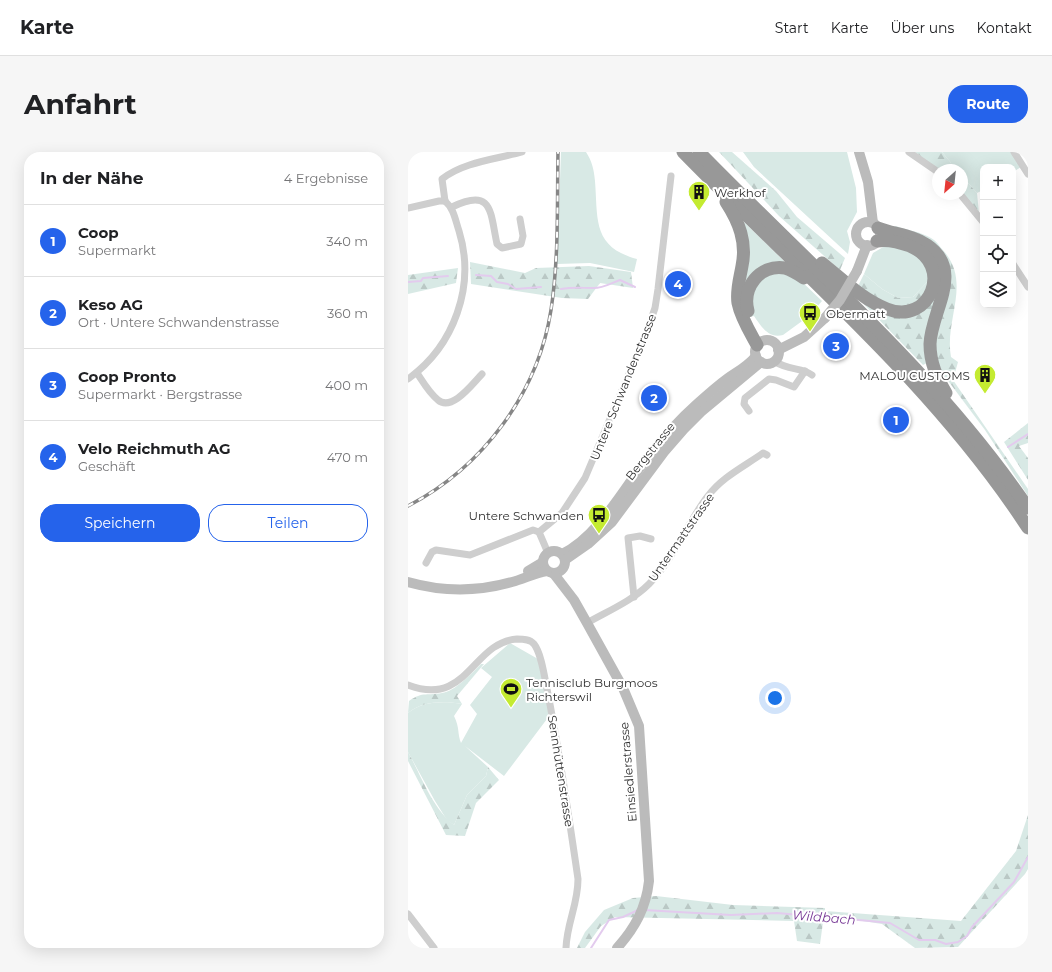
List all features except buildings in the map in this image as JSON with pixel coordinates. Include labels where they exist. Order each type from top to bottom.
[{"type":"highway","points":[[683,152],[826,292],[886,353],[943,415],[988,470],[1028,528]]},
{"type":"highway","points":[[699,152],[862,313],[920,373],[980,442]]},
{"type":"highway","points":[[710,180],[730,208],[741,233],[744,255],[738,289],[738,302],[743,318],[765,349]]},
{"type":"highway","points":[[770,223],[879,306],[890,310],[903,312],[920,306],[928,298],[934,285],[934,271],[928,260],[921,252],[908,245],[870,234]]},
{"type":"highway","points":[[870,234],[924,243],[935,252],[943,264],[946,276],[945,286],[931,338],[932,363],[942,387],[1028,508]]},
{"type":"highway","points":[[765,349],[750,318],[746,303],[750,285],[759,275],[774,268],[789,269],[826,292]]},
{"type":"main road","name":"Bergstrasse","points":[[854,152],[870,234]]},
{"type":"main road","name":"Bergstrasse","points":[[408,577],[434,583],[481,582],[508,577],[548,565],[560,572],[564,561],[577,544],[602,520],[648,458],[676,424],[697,403],[745,367],[765,349],[804,338],[823,316],[840,300],[870,234],[868,182],[859,152]]},
{"type":"main road","points":[[765,349],[774,361]]},
{"type":"main road","name":"Bergstrasse","points":[[408,582],[445,590],[477,589],[513,582],[548,565],[556,551],[564,561]]},
{"type":"main road","name":"Einsiedlerstrasse","points":[[564,561],[574,600]]},
{"type":"main road","name":"Einsiedlerstrasse","points":[[548,565],[574,600],[623,688],[639,726],[649,865],[647,895],[636,925],[617,948]]},
{"type":"street","points":[[408,379],[433,356],[448,334],[459,310],[463,293],[465,259],[461,238],[452,208],[445,201],[442,179],[449,173],[464,167],[522,152]]},
{"type":"street","points":[[910,152],[932,168]]},
{"type":"street","points":[[1014,152],[1028,174]]},
{"type":"street","name":"Untere Schwandenstrasse","points":[[539,532],[562,513],[585,478],[649,326],[655,308],[658,290],[671,176]]},
{"type":"street","points":[[452,208],[466,200],[476,199],[482,201],[488,207],[497,244],[502,248],[521,244],[523,236],[520,220]]},
{"type":"street","points":[[965,200],[980,218]]},
{"type":"street","points":[[408,208],[445,201]]},
{"type":"street","points":[[1016,269],[1028,287]]},
{"type":"street","points":[[774,361],[786,368],[805,371],[812,375]]},
{"type":"street","points":[[749,411],[744,404],[745,398],[769,379],[794,387],[805,371]]},
{"type":"street","points":[[416,373],[437,400],[448,402],[457,400],[482,374]]},
{"type":"street","name":"Untermattstrasse","points":[[587,623],[634,596],[648,585],[659,572],[708,495],[725,479],[763,453],[768,455]]},
{"type":"street","points":[[426,563],[432,552],[436,550],[470,555],[533,530],[539,532],[548,565]]},
{"type":"street","name":"Untermattstrasse","points":[[634,596],[628,538],[640,536],[651,539]]},
{"type":"street","name":"Sennhüttenstrasse","points":[[408,684],[425,689],[443,689],[453,685],[497,645],[518,639],[528,640],[534,644],[542,665],[560,752],[578,879],[578,895],[569,920],[566,948]]},
{"type":"street","points":[[408,914],[434,948]]},
{"type":"green space","points":[[561,152],[586,152],[588,155],[594,173],[596,208],[600,230],[612,247],[622,254],[637,259],[634,272],[590,263],[557,264]]},
{"type":"green space","points":[[719,152],[732,152],[776,191],[797,217],[845,258],[840,270],[779,216]]},
{"type":"green space","points":[[743,152],[847,152],[856,188],[857,212],[847,231],[850,242],[848,254],[754,167]]},
{"type":"green space","points":[[915,152],[942,152],[952,164],[932,164],[932,165]]},
{"type":"green space","points":[[942,152],[1013,152],[1021,167],[1016,170],[1016,164],[980,164],[980,192],[977,193],[968,183],[968,164],[952,164]]},
{"type":"green space","points":[[968,183],[977,193],[979,213],[967,200]]},
{"type":"green space","points":[[742,220],[822,301],[809,316],[783,335],[778,336],[769,333],[762,327],[754,316],[746,318]]},
{"type":"green space","points":[[896,226],[923,234],[932,239],[940,246],[951,262],[956,274],[957,288],[950,343],[951,357],[958,362],[953,380],[1028,489],[1028,496],[985,430],[940,370],[934,345],[949,280],[891,228]]},
{"type":"green space","points":[[885,246],[893,246],[908,250],[920,259],[924,265],[929,280],[913,297],[898,298],[882,289],[864,274],[873,253]]},
{"type":"green space","points":[[470,262],[525,273],[536,268],[589,266],[631,272],[633,288],[600,283],[588,299],[562,298],[471,284]]},
{"type":"green space","points":[[458,268],[456,283],[408,294],[408,275]]},
{"type":"green space","points":[[864,274],[882,289],[898,298],[913,297],[929,280],[937,303],[926,332],[925,345],[927,363],[923,365],[854,294]]},
{"type":"green space","points":[[1028,423],[1028,443],[1019,446],[1028,458],[1028,480],[1004,442]]},
{"type":"green space","points":[[510,643],[538,659],[550,715],[504,776],[465,746],[488,767],[486,776],[467,795],[454,825],[447,820],[435,801],[408,752],[408,713],[426,704],[448,702],[462,704],[454,716],[461,743],[477,714],[470,705],[492,677],[481,668]]},
{"type":"green space","points":[[481,664],[484,664],[457,696],[462,704],[448,702],[426,704],[408,713],[409,701],[422,695],[447,692],[463,682]]},
{"type":"green space","points":[[408,752],[439,810],[454,825],[467,795],[486,776],[488,767],[499,780],[476,803],[465,836],[446,835],[408,761]]},
{"type":"green space","points":[[1028,815],[1028,869],[958,947],[915,948],[882,924],[824,915],[820,944],[797,941],[794,921],[615,917],[601,926],[585,948],[577,948],[585,932],[604,910],[633,898],[656,896],[733,905],[825,908],[825,911],[961,921],[1016,851]]},
{"type":"waterway","points":[[476,275],[491,276],[497,282],[508,284],[516,289],[541,287]]},
{"type":"waterway","points":[[408,282],[421,281],[423,278],[448,276]]},
{"type":"waterway","points":[[561,289],[599,288],[620,280],[635,287]]},
{"type":"waterway","points":[[1008,447],[1028,434]]},
{"type":"waterway","name":"Wildbach","points":[[644,910],[731,915],[777,913],[890,923],[919,940],[935,940],[946,944],[958,942],[967,936],[972,927],[1014,882],[1028,857]]},
{"type":"waterway","name":"Wildbach","points":[[591,948],[609,920],[623,917],[638,910]]},
{"type":"railway","points":[[408,506],[435,490],[460,471],[483,449],[503,424],[520,398],[534,370],[544,341],[554,290],[557,231],[558,152]]},
{"type":"place","name":"Werkhof","points":[[699,212]]},
{"type":"place","name":"Velo Reichmuth AG","points":[[678,284]]},
{"type":"place","name":"Obermatt","points":[[810,332]]},
{"type":"place","name":"Coop Pronto","points":[[836,346]]},
{"type":"place","name":"MALOU CUSTOMS","points":[[985,394]]},
{"type":"place","name":"Keso AG","points":[[654,398]]},
{"type":"place","name":"Coop","points":[[896,420]]},
{"type":"place","name":"Untere Schwanden","points":[[599,534]]},
{"type":"place","name":"Tennisclub Burgmoos Richterswil","points":[[511,708]]}]
